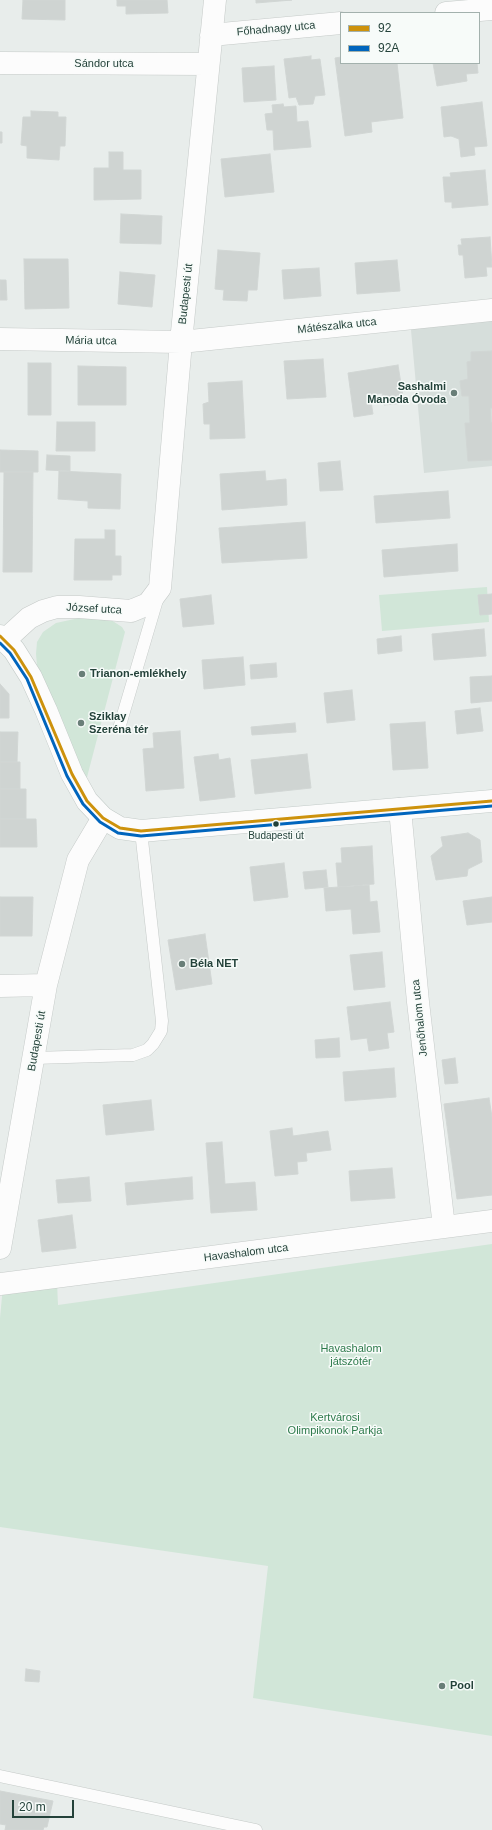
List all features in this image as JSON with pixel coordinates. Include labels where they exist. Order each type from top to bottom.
[{"type":"street","name":"Budapesti út","points":[[160,588],[181,342],[215,0]]},
{"type":"street","points":[[458,12],[492,9]]},
{"type":"street","name":"Főhadnagy utca","points":[[211,35],[340,23]]},
{"type":"street","name":"Sándor utca","points":[[0,63],[208,64]]},
{"type":"street","name":"Mátészalka utca","points":[[181,342],[492,310]]},
{"type":"street","name":"Mária utca","points":[[0,339],[181,342]]},
{"type":"street","name":"József utca","points":[[98,814],[72,774],[31,677],[14,650],[2,638],[29,618],[43,610],[57,607],[79,607],[131,611],[148,604],[160,588]]},
{"type":"street","points":[[98,814],[120,828],[142,831],[492,801]]},
{"type":"street","name":"Jenőhalom utca","points":[[400,809],[418,1002],[444,1227]]},
{"type":"street","name":"Budapesti út","points":[[0,1248],[46,985],[78,860],[98,814]]},
{"type":"street","points":[[0,986],[46,985]]},
{"type":"street","name":"Havashalom utca","points":[[0,1284],[492,1221]]},
{"type":"lane","points":[[120,725],[160,588]]},
{"type":"lane","points":[[34,1058],[133,1055],[147,1050],[153,1044],[161,1031],[162,1021],[142,831]]},
{"type":"lane","points":[[0,1776],[256,1830]]},
{"type":"shaded area","name":"Sashalmi Manoda Óvoda","points":[[492,311],[492,466],[424,473],[410,319]]},
{"type":"green space","points":[[487,587],[489,622],[382,631],[379,595]]},
{"type":"green space","name":"Sziklay Szeréna tér","points":[[79,618],[111,620],[122,627],[125,632],[86,781],[37,665],[36,654],[37,642],[43,632],[56,623]]},
{"type":"green space","name":"Kertvárosi Olimpikonok Parkja","points":[[492,1244],[492,1736],[253,1698],[268,1566],[0,1527],[0,1318],[3,1286],[57,1282],[58,1305]]},
{"type":"building","points":[[23,0],[65,0],[65,20],[22,19]]},
{"type":"building","points":[[117,0],[167,0],[168,13],[126,14],[126,6],[117,6]]},
{"type":"building","points":[[256,0],[292,0],[256,3]]},
{"type":"building","points":[[311,56],[311,60],[320,59],[325,95],[315,96],[313,104],[299,105],[296,97],[289,98],[284,59]]},
{"type":"building","points":[[340,57],[340,64],[397,64],[403,118],[371,122],[372,132],[345,136],[335,58]]},
{"type":"building","points":[[433,64],[477,64],[478,73],[466,74],[467,81],[437,86]]},
{"type":"building","points":[[274,66],[276,100],[244,102],[242,68]]},
{"type":"building","points":[[482,102],[487,146],[474,147],[475,155],[461,157],[459,139],[451,136],[444,137],[441,107]]},
{"type":"building","points":[[283,104],[284,107],[296,106],[297,122],[308,121],[311,147],[274,150],[273,130],[267,130],[265,114],[273,113],[272,105]]},
{"type":"building","points":[[31,111],[58,112],[58,117],[66,117],[65,146],[60,146],[59,160],[27,158],[27,146],[21,145],[23,117],[31,117]]},
{"type":"building","points":[[0,132],[2,132],[2,143],[0,143]]},
{"type":"building","points":[[109,152],[123,152],[123,170],[141,170],[141,199],[94,200],[94,168],[109,168]]},
{"type":"building","points":[[270,154],[274,192],[225,197],[221,159]]},
{"type":"building","points":[[485,170],[488,205],[452,208],[452,202],[445,202],[443,177],[451,177],[450,173]]},
{"type":"building","points":[[121,214],[162,216],[161,244],[120,243]]},
{"type":"building","points":[[490,237],[492,267],[486,267],[487,276],[465,278],[463,255],[459,255],[458,245],[462,245],[461,239]]},
{"type":"building","points":[[218,250],[260,253],[257,290],[248,290],[247,301],[223,300],[224,290],[215,289]]},
{"type":"building","points":[[24,259],[68,259],[69,308],[25,309]]},
{"type":"building","points":[[397,260],[400,291],[357,294],[355,263]]},
{"type":"building","points":[[319,268],[321,296],[284,299],[282,270]]},
{"type":"building","points":[[120,272],[155,275],[152,307],[118,304]]},
{"type":"building","points":[[0,280],[6,280],[7,300],[0,300]]},
{"type":"building","name":"Sashalmi Manoda Óvoda","points":[[492,351],[492,408],[490,408],[491,423],[492,422],[492,460],[468,461],[465,423],[470,423],[469,396],[462,396],[460,381],[468,379],[467,362],[471,361],[471,352]]},
{"type":"building","points":[[323,359],[326,397],[287,399],[284,361]]},
{"type":"building","points":[[28,363],[51,363],[51,415],[28,415]]},
{"type":"building","points":[[398,365],[404,403],[384,405],[382,393],[370,395],[373,414],[354,417],[348,373]]},
{"type":"building","points":[[78,366],[126,367],[126,405],[78,405]]},
{"type":"building","points":[[242,381],[245,438],[210,439],[210,424],[204,424],[203,404],[209,402],[208,383]]},
{"type":"building","points":[[57,422],[95,422],[95,451],[56,451]]},
{"type":"building","points":[[0,450],[38,451],[38,472],[0,472]]},
{"type":"building","points":[[47,455],[70,456],[70,471],[46,470]]},
{"type":"building","points":[[340,461],[343,490],[320,491],[318,463]]},
{"type":"building","points":[[59,471],[121,474],[120,509],[88,508],[88,501],[58,499]]},
{"type":"building","points":[[265,471],[266,481],[286,479],[287,505],[222,510],[220,474]]},
{"type":"building","points":[[4,472],[33,472],[32,572],[3,572]]},
{"type":"building","points":[[448,491],[450,518],[376,523],[374,496]]},
{"type":"building","points":[[305,522],[307,558],[222,563],[219,528]]},
{"type":"building","points":[[105,530],[115,530],[115,556],[121,556],[121,575],[112,575],[112,580],[74,580],[75,539],[105,539]]},
{"type":"building","points":[[457,544],[458,571],[384,577],[382,550]]},
{"type":"building","points":[[492,594],[492,614],[480,615],[478,595]]},
{"type":"building","points":[[211,595],[214,624],[183,627],[180,599]]},
{"type":"building","points":[[484,629],[486,656],[434,660],[432,634]]},
{"type":"building","points":[[401,636],[402,651],[378,654],[377,639]]},
{"type":"building","points":[[243,657],[245,685],[204,689],[202,660]]},
{"type":"building","points":[[276,663],[277,677],[251,679],[250,665]]},
{"type":"building","points":[[492,676],[492,701],[471,703],[470,677]]},
{"type":"building","points":[[0,684],[9,694],[9,718],[0,718]]},
{"type":"building","points":[[352,690],[355,720],[327,723],[324,693]]},
{"type":"building","points":[[480,708],[483,731],[457,734],[455,711]]},
{"type":"building","points":[[425,722],[428,768],[393,770],[390,724]]},
{"type":"building","points":[[295,723],[296,732],[252,735],[251,727]]},
{"type":"building","points":[[180,731],[184,788],[146,791],[143,749],[154,748],[153,733]]},
{"type":"building","points":[[0,732],[18,732],[17,762],[0,762]]},
{"type":"building","points":[[218,754],[219,760],[230,758],[235,797],[200,801],[194,757]]},
{"type":"building","points":[[307,754],[311,788],[255,794],[251,760]]},
{"type":"building","points":[[0,762],[20,762],[20,789],[0,789]]},
{"type":"building","points":[[0,789],[26,789],[26,819],[0,819]]},
{"type":"building","points":[[0,819],[36,819],[37,847],[0,847]]},
{"type":"building","points":[[468,833],[480,840],[482,862],[468,869],[467,876],[436,880],[431,856],[443,846],[441,837]]},
{"type":"building","points":[[372,846],[374,884],[338,887],[336,863],[342,863],[341,848]]},
{"type":"building","points":[[284,863],[288,897],[254,901],[250,867]]},
{"type":"building","points":[[326,870],[328,887],[305,889],[303,872]]},
{"type":"building","points":[[369,885],[370,902],[377,901],[380,932],[353,934],[351,909],[326,911],[324,888]]},
{"type":"building","points":[[0,897],[33,897],[32,936],[0,936]]},
{"type":"building","points":[[492,897],[492,922],[467,925],[463,901]]},
{"type":"building","points":[[205,934],[212,984],[176,990],[168,940]]},
{"type":"building","points":[[382,952],[385,987],[354,990],[350,955]]},
{"type":"building","points":[[390,1002],[394,1032],[387,1033],[389,1048],[369,1051],[367,1038],[351,1040],[347,1007]]},
{"type":"building","points":[[339,1038],[340,1057],[316,1058],[315,1040]]},
{"type":"building","points":[[455,1058],[458,1083],[445,1084],[442,1060]]},
{"type":"building","points":[[394,1068],[396,1097],[345,1101],[343,1072]]},
{"type":"building","points":[[489,1098],[492,1117],[492,1195],[457,1199],[444,1104]]},
{"type":"building","points":[[151,1100],[154,1130],[106,1135],[103,1105]]},
{"type":"building","points":[[292,1128],[293,1136],[328,1131],[331,1150],[306,1153],[307,1161],[297,1162],[298,1174],[275,1176],[270,1131]]},
{"type":"building","points":[[222,1142],[225,1184],[255,1182],[257,1210],[211,1213],[206,1143]]},
{"type":"building","points":[[392,1168],[395,1198],[351,1201],[349,1171]]},
{"type":"building","points":[[89,1177],[91,1201],[58,1203],[56,1180]]},
{"type":"building","points":[[192,1177],[193,1199],[127,1205],[125,1183]]},
{"type":"building","points":[[72,1215],[76,1248],[42,1252],[38,1220]]},
{"type":"building","points":[[26,1669],[40,1671],[39,1682],[25,1681]]},
{"type":"building","points":[[0,1791],[53,1801],[47,1827],[44,1827],[43,1830],[5,1830],[6,1825],[0,1824]]},
{"type":"transit line","name":"92","points":[[0,636],[14,650],[31,677],[72,774],[87,801],[103,818],[120,828],[141,831],[492,801]]},
{"type":"transit line","name":"92A","points":[[0,643],[10,653],[27,679],[67,776],[83,804],[100,822],[118,833],[141,836],[492,806]]},
{"type":"place","name":"Sashalmi Manoda Óvoda","points":[[454,393]]},
{"type":"place","name":"Trianon-emlékhely","points":[[82,674]]},
{"type":"place","name":"Sziklay Szeréna tér","points":[[81,723]]},
{"type":"place","name":"Budapesti út","points":[[276,824]]},
{"type":"place","name":"Béla NET","points":[[182,964]]},
{"type":"place","name":"Pool","points":[[442,1686]]},
{"type":"park label","name":"Havashalom játszótér","points":[[351,1355]]}]
